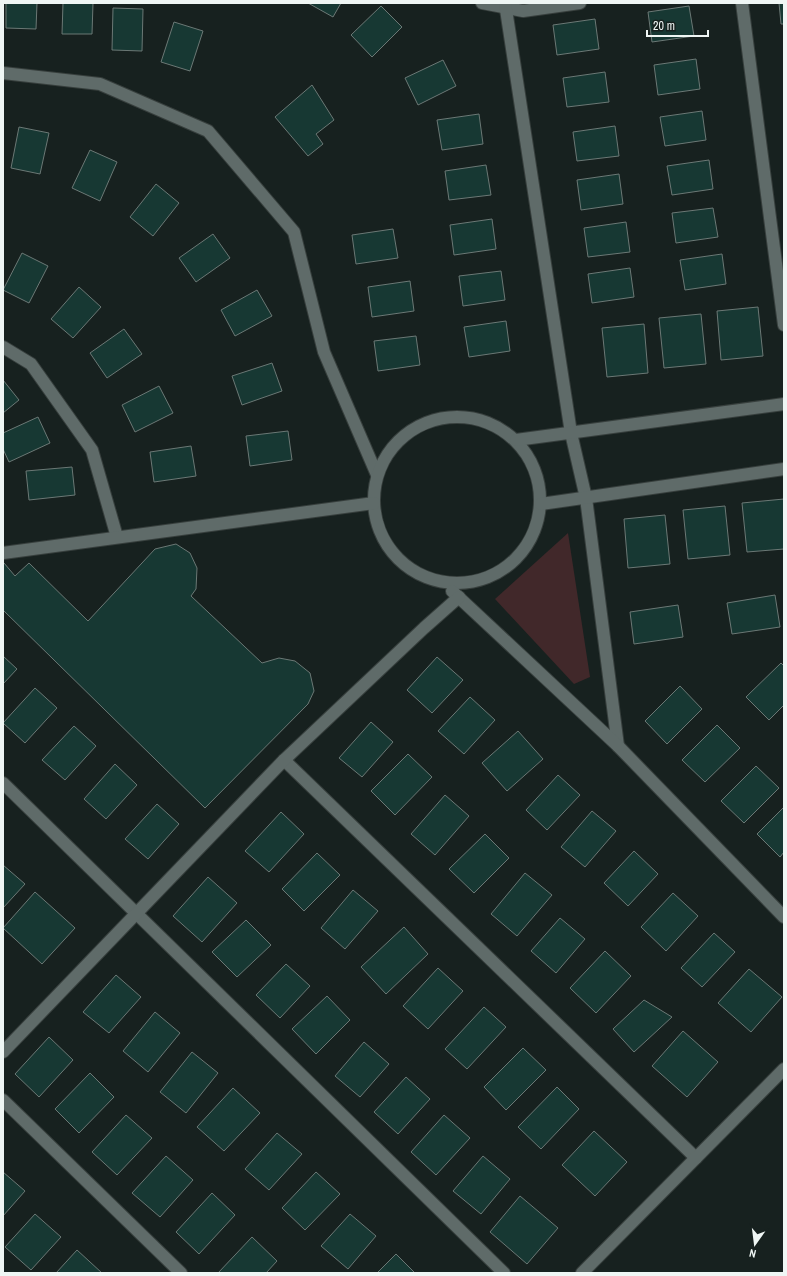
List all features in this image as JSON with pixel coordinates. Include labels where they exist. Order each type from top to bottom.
[{"type":"street","points":[[482,3],[506,5],[523,11],[580,3]]},
{"type":"street","points":[[742,3],[784,326]]},
{"type":"street","points":[[506,5],[571,433],[586,498],[618,746]]},
{"type":"street","points":[[3,73],[100,84],[208,131],[294,232],[324,352],[378,475]]},
{"type":"street","points":[[3,347],[31,364],[92,450],[117,537]]},
{"type":"street","points":[[516,440],[784,404]]},
{"type":"street","points":[[465,417],[492,424],[516,440],[535,470],[541,504],[534,532],[519,556],[498,573],[471,582],[443,582],[416,572],[394,554],[380,530],[374,503],[378,475],[390,450],[411,431],[437,419],[465,417]]},
{"type":"street","points":[[541,504],[784,469]]},
{"type":"street","points":[[3,552],[374,503]]},
{"type":"street","points":[[443,582],[618,746],[784,917]]},
{"type":"street","points":[[3,1052],[284,760],[458,597]]},
{"type":"street","points":[[284,760],[696,1158]]},
{"type":"street","points":[[3,783],[504,1273]]},
{"type":"street","points":[[582,1273],[784,1069]]},
{"type":"street","points":[[3,1100],[181,1273]]},
{"type":"shaded area","points":[[568,533],[590,677],[574,684],[495,599]]},
{"type":"building","points":[[6,3],[37,3],[36,29],[6,28]]},
{"type":"building","points":[[63,3],[93,3],[92,34],[62,34]]},
{"type":"building","points":[[308,3],[341,3],[333,17]]},
{"type":"building","points":[[779,3],[784,3],[784,24],[781,24]]},
{"type":"building","points":[[381,6],[402,27],[372,57],[351,35]]},
{"type":"building","points":[[689,6],[694,36],[652,42],[648,12]]},
{"type":"building","points":[[113,8],[143,9],[142,51],[112,50]]},
{"type":"building","points":[[595,19],[599,49],[557,55],[553,25]]},
{"type":"building","points":[[174,22],[203,31],[190,71],[161,62]]},
{"type":"building","points":[[696,59],[700,89],[658,95],[654,65]]},
{"type":"building","points":[[443,60],[456,86],[418,105],[405,78]]},
{"type":"building","points":[[605,72],[609,102],[567,107],[563,78]]},
{"type":"building","points":[[312,85],[334,120],[316,134],[323,144],[308,156],[275,117]]},
{"type":"building","points":[[702,111],[706,140],[665,146],[660,117]]},
{"type":"building","points":[[479,114],[483,144],[442,150],[437,120]]},
{"type":"building","points":[[615,126],[619,156],[577,161],[573,132]]},
{"type":"building","points":[[19,127],[49,133],[40,174],[11,168]]},
{"type":"building","points":[[90,150],[117,162],[100,201],[72,188]]},
{"type":"building","points":[[709,160],[713,189],[672,195],[667,166]]},
{"type":"building","points":[[486,165],[491,195],[449,200],[445,171]]},
{"type":"building","points":[[619,174],[623,204],[581,210],[577,180]]},
{"type":"building","points":[[156,184],[179,203],[153,236],[130,217]]},
{"type":"building","points":[[713,208],[718,237],[676,243],[672,213]]},
{"type":"building","points":[[492,219],[496,249],[454,255],[450,225]]},
{"type":"building","points":[[626,222],[630,252],[588,257],[584,228]]},
{"type":"building","points":[[393,229],[398,258],[356,264],[352,235]]},
{"type":"building","points":[[213,234],[230,258],[196,282],[179,258]]},
{"type":"building","points":[[22,253],[48,266],[29,303],[3,290]]},
{"type":"building","points":[[722,254],[726,284],[685,290],[680,260]]},
{"type":"building","points":[[630,268],[634,297],[592,303],[588,274]]},
{"type":"building","points":[[501,271],[505,300],[463,306],[459,276]]},
{"type":"building","points":[[410,281],[414,311],[372,317],[368,287]]},
{"type":"building","points":[[79,287],[101,307],[73,338],[51,319]]},
{"type":"building","points":[[257,290],[272,316],[235,336],[221,310]]},
{"type":"building","points":[[758,307],[763,356],[721,360],[717,311]]},
{"type":"building","points":[[701,314],[706,364],[664,368],[659,318]]},
{"type":"building","points":[[506,321],[510,351],[469,357],[464,327]]},
{"type":"building","points":[[644,324],[648,373],[607,377],[602,328]]},
{"type":"building","points":[[124,329],[142,354],[107,378],[90,353]]},
{"type":"building","points":[[416,336],[420,365],[378,371],[374,341]]},
{"type":"building","points":[[272,363],[282,391],[242,405],[232,376]]},
{"type":"building","points":[[3,380],[19,400],[3,413]]},
{"type":"building","points":[[159,386],[173,413],[135,432],[122,405]]},
{"type":"building","points":[[38,417],[50,443],[9,462],[3,449],[3,433]]},
{"type":"building","points":[[288,431],[292,460],[250,466],[246,436]]},
{"type":"building","points":[[191,446],[196,476],[154,482],[150,452]]},
{"type":"building","points":[[72,467],[75,495],[29,500],[26,471]]},
{"type":"building","points":[[784,499],[784,549],[747,552],[742,503]]},
{"type":"building","points":[[725,506],[730,555],[688,559],[683,510]]},
{"type":"building","points":[[665,515],[670,564],[628,568],[624,519]]},
{"type":"building","points":[[176,544],[190,553],[197,568],[196,589],[191,596],[262,663],[279,658],[295,661],[310,673],[314,691],[308,704],[205,808],[3,610],[4,563],[15,576],[29,563],[88,621],[155,549]]},
{"type":"building","points":[[775,595],[780,627],[732,634],[727,603]]},
{"type":"building","points":[[678,605],[683,637],[634,644],[630,612]]},
{"type":"building","points":[[3,656],[17,669],[3,684]]},
{"type":"building","points":[[437,657],[463,680],[432,713],[407,690]]},
{"type":"building","points":[[781,663],[784,666],[784,705],[769,720],[746,697]]},
{"type":"building","points":[[680,686],[702,709],[667,744],[645,721]]},
{"type":"building","points":[[35,688],[57,708],[25,743],[3,723]]},
{"type":"building","points":[[470,697],[495,720],[464,754],[438,731]]},
{"type":"building","points":[[371,722],[393,742],[362,777],[339,758]]},
{"type":"building","points":[[717,725],[740,748],[705,782],[682,760]]},
{"type":"building","points":[[74,726],[96,746],[65,780],[42,760]]},
{"type":"building","points":[[518,731],[543,759],[507,791],[482,763]]},
{"type":"building","points":[[408,754],[432,777],[395,815],[371,791]]},
{"type":"building","points":[[115,764],[137,785],[106,819],[84,799]]},
{"type":"building","points":[[756,766],[779,788],[744,823],[721,801]]},
{"type":"building","points":[[558,775],[580,795],[547,830],[526,810]]},
{"type":"building","points":[[445,795],[469,816],[435,855],[411,834]]},
{"type":"building","points":[[157,804],[179,824],[148,859],[125,839]]},
{"type":"building","points":[[784,807],[784,852],[780,857],[757,834]]},
{"type":"building","points":[[592,811],[616,831],[585,867],[561,847]]},
{"type":"building","points":[[281,812],[304,834],[269,872],[245,851]]},
{"type":"building","points":[[485,834],[509,858],[474,893],[449,869]]},
{"type":"building","points":[[634,851],[658,874],[628,906],[604,883]]},
{"type":"building","points":[[317,853],[340,875],[304,911],[282,889]]},
{"type":"building","points":[[3,865],[25,884],[3,908]]},
{"type":"building","points":[[525,873],[552,895],[517,936],[491,914]]},
{"type":"building","points":[[208,877],[237,903],[202,942],[173,916]]},
{"type":"building","points":[[353,890],[378,911],[345,949],[321,928]]},
{"type":"building","points":[[35,892],[75,928],[42,964],[3,928]]},
{"type":"building","points":[[673,893],[698,916],[666,951],[641,927]]},
{"type":"building","points":[[560,918],[585,939],[556,973],[531,951]]},
{"type":"building","points":[[246,920],[271,945],[237,977],[212,952]]},
{"type":"building","points":[[404,927],[428,954],[386,994],[361,967]]},
{"type":"building","points":[[714,933],[735,952],[702,987],[681,968]]},
{"type":"building","points":[[605,951],[631,976],[596,1013],[570,988]]},
{"type":"building","points":[[286,964],[310,986],[280,1018],[256,995]]},
{"type":"building","points":[[438,968],[463,991],[428,1029],[403,1006]]},
{"type":"building","points":[[749,969],[782,997],[751,1032],[718,1003]]},
{"type":"building","points":[[116,975],[141,997],[109,1033],[83,1012]]},
{"type":"building","points":[[327,996],[350,1020],[316,1054],[292,1029]]},
{"type":"building","points":[[644,1000],[672,1017],[634,1052],[613,1029]]},
{"type":"building","points":[[484,1007],[506,1027],[467,1069],[445,1049]]},
{"type":"building","points":[[155,1012],[180,1033],[148,1072],[123,1051]]},
{"type":"building","points":[[683,1031],[718,1062],[687,1097],[652,1066]]},
{"type":"building","points":[[49,1037],[73,1060],[39,1097],[15,1074]]},
{"type":"building","points":[[364,1042],[389,1064],[360,1097],[335,1076]]},
{"type":"building","points":[[523,1048],[546,1070],[506,1110],[484,1087]]},
{"type":"building","points":[[192,1052],[218,1073],[186,1113],[160,1092]]},
{"type":"building","points":[[90,1073],[114,1097],[79,1133],[55,1109]]},
{"type":"building","points":[[406,1077],[430,1099],[398,1134],[374,1112]]},
{"type":"building","points":[[557,1087],[579,1109],[541,1149],[518,1127]]},
{"type":"building","points":[[233,1088],[260,1113],[224,1151],[197,1127]]},
{"type":"building","points":[[126,1115],[152,1138],[117,1175],[92,1152]]},
{"type":"building","points":[[444,1115],[470,1138],[436,1175],[411,1152]]},
{"type":"building","points":[[594,1131],[627,1162],[595,1196],[562,1165]]},
{"type":"building","points":[[277,1133],[302,1154],[269,1190],[245,1169]]},
{"type":"building","points":[[166,1156],[193,1180],[160,1217],[132,1193]]},
{"type":"building","points":[[483,1156],[510,1179],[481,1214],[453,1191]]},
{"type":"building","points":[[3,1172],[25,1191],[3,1216]]},
{"type":"building","points":[[316,1172],[340,1194],[305,1230],[282,1208]]},
{"type":"building","points":[[212,1193],[235,1215],[199,1254],[176,1232]]},
{"type":"building","points":[[520,1196],[558,1228],[527,1264],[490,1232]]},
{"type":"building","points":[[35,1214],[61,1237],[31,1270],[5,1247]]},
{"type":"building","points":[[350,1214],[376,1236],[348,1269],[321,1246]]},
{"type":"building","points":[[252,1237],[277,1261],[266,1273],[218,1273]]},
{"type":"building","points":[[77,1250],[102,1273],[56,1273]]},
{"type":"building","points":[[396,1254],[415,1273],[377,1273]]}]
